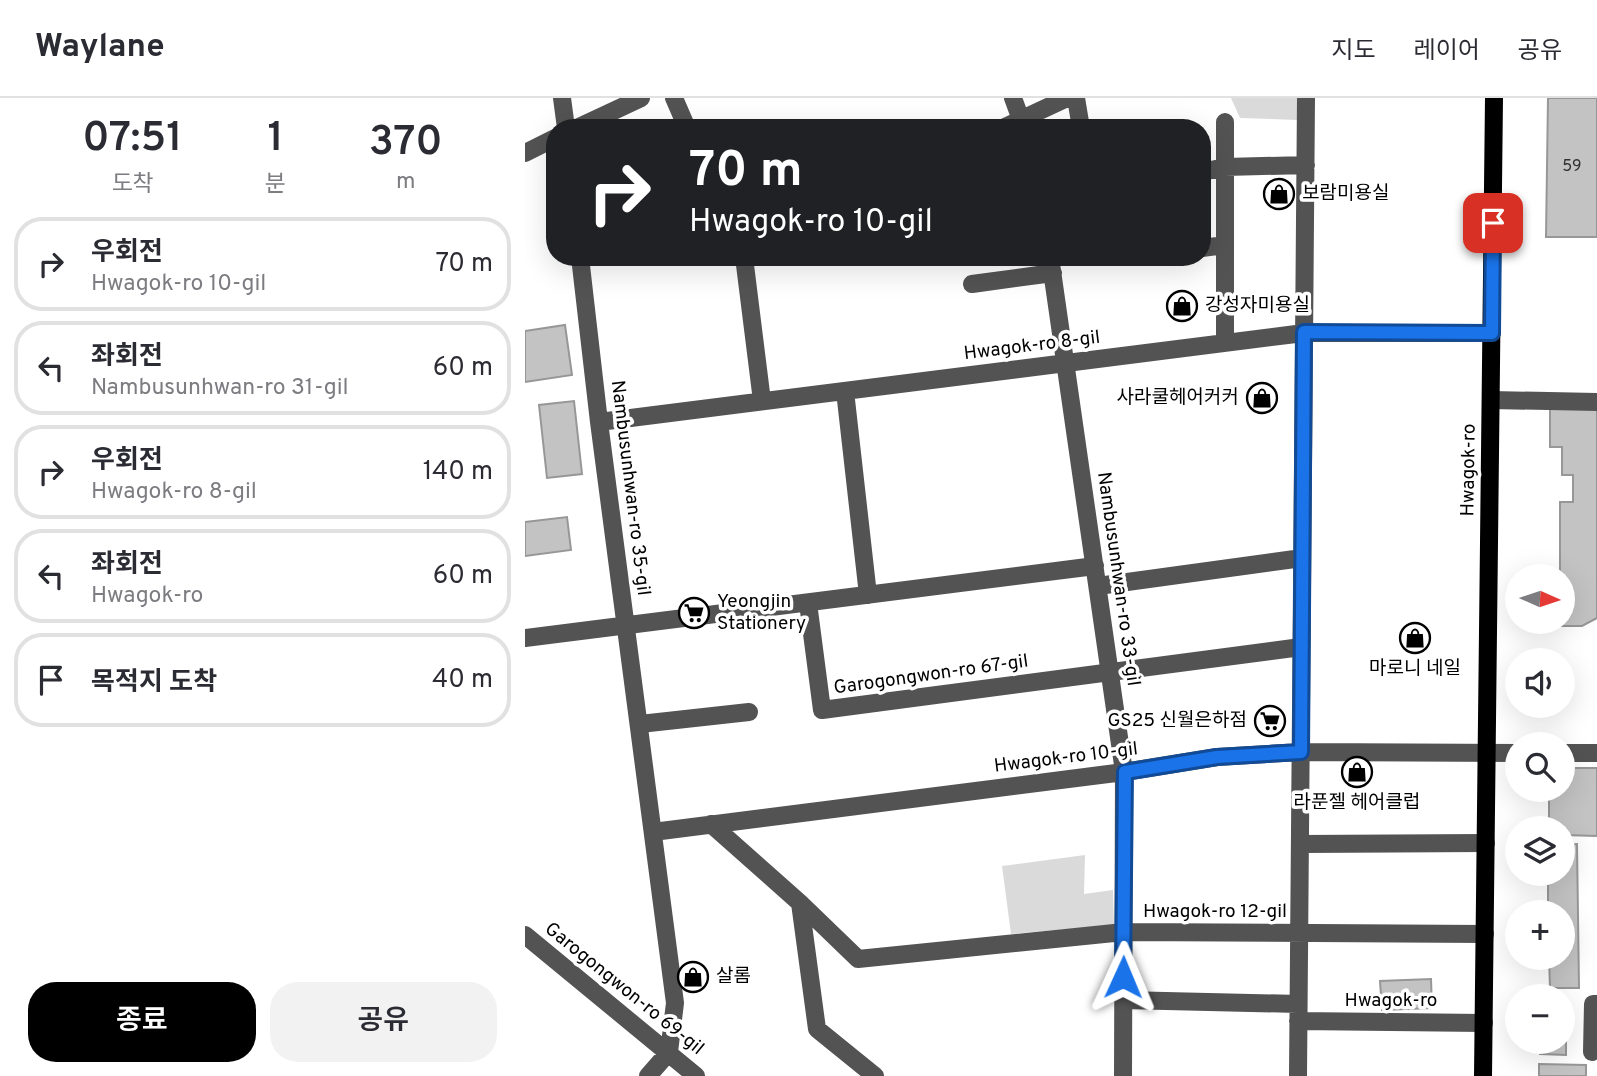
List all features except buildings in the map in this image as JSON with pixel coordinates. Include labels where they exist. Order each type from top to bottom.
[{"type":"main road","name":"Hwagok-ro","points":[[1483,1076],[1495,98]]},
{"type":"street","points":[[562,98],[565,119]]},
{"type":"street","points":[[596,119],[641,98]]},
{"type":"street","points":[[674,98],[683,119]]},
{"type":"street","points":[[1013,98],[1021,119]]},
{"type":"street","points":[[1030,119],[1066,98]]},
{"type":"street","points":[[1076,98],[1080,119]]},
{"type":"street","points":[[1298,1076],[1306,98]]},
{"type":"street","points":[[1226,122],[1226,342]]},
{"type":"street","points":[[525,153],[546,142]]},
{"type":"street","points":[[1211,170],[1225,167],[1305,165]]},
{"type":"street","points":[[1211,247],[1225,246]]},
{"type":"street","name":"Nambusunhwan-ro 35-gil","points":[[581,266],[675,1003],[669,1052]]},
{"type":"street","points":[[745,266],[762,401]]},
{"type":"street","points":[[972,284],[1048,266]]},
{"type":"street","name":"Nambusunhwan-ro 33-gil","points":[[1052,266],[1125,772],[1123,1076]]},
{"type":"street","name":"Hwagok-ro 8-gil","points":[[599,422],[1304,332],[1492,333]]},
{"type":"street","points":[[845,391],[868,595]]},
{"type":"street","points":[[1491,400],[1597,401]]},
{"type":"street","points":[[1098,586],[1302,558]]},
{"type":"street","points":[[525,638],[1095,566]]},
{"type":"street","name":"Garogongwon-ro 67-gil","points":[[808,603],[822,710],[1111,672]]},
{"type":"street","points":[[1111,672],[1301,647]]},
{"type":"street","points":[[640,724],[749,712]]},
{"type":"street","name":"Hwagok-ro 10-gil","points":[[653,832],[1125,772],[1217,757],[1301,752],[1505,753]]},
{"type":"street","points":[[1575,753],[1597,753]]},
{"type":"street","name":"Hwagok-ro 12-gil","points":[[711,824],[858,959],[1124,932],[1485,934]]},
{"type":"street","points":[[1300,844],[1486,843]]},
{"type":"street","points":[[800,903],[817,1029],[875,1076]]},
{"type":"street","name":"Garogongwon-ro 69-gil","points":[[525,935],[697,1076]]},
{"type":"street","name":"Hwagok-ro","points":[[1123,1000],[1484,1023]]},
{"type":"street","points":[[1592,1052],[1593,1004],[1597,1004]]},
{"type":"street","points":[[648,1076],[669,1052]]},
{"type":"shaded area","points":[[1231,98],[1297,98],[1297,120],[1240,118]]},
{"type":"shaded area","points":[[1085,855],[1084,894],[1113,890],[1114,925],[1011,934],[1002,866]]},
{"type":"place","name":"보람미용실","points":[[1279,194]]},
{"type":"place","name":"강성자미용실","points":[[1182,306]]},
{"type":"place","name":"사라쿨헤어커커","points":[[1262,398]]},
{"type":"place","name":"Yeongjin Stationery","points":[[694,613]]},
{"type":"place","name":"마로니 네일","points":[[1415,638]]},
{"type":"place","name":"GS25 신월은하점","points":[[1270,721]]},
{"type":"place","name":"라푼젤 헤어클럽","points":[[1357,772]]},
{"type":"place","name":"살롬","points":[[693,977]]},
{"type":"route","points":[[1123,977],[1125,772],[1217,757],[1301,752],[1304,332],[1492,333],[1493,223]]}]
